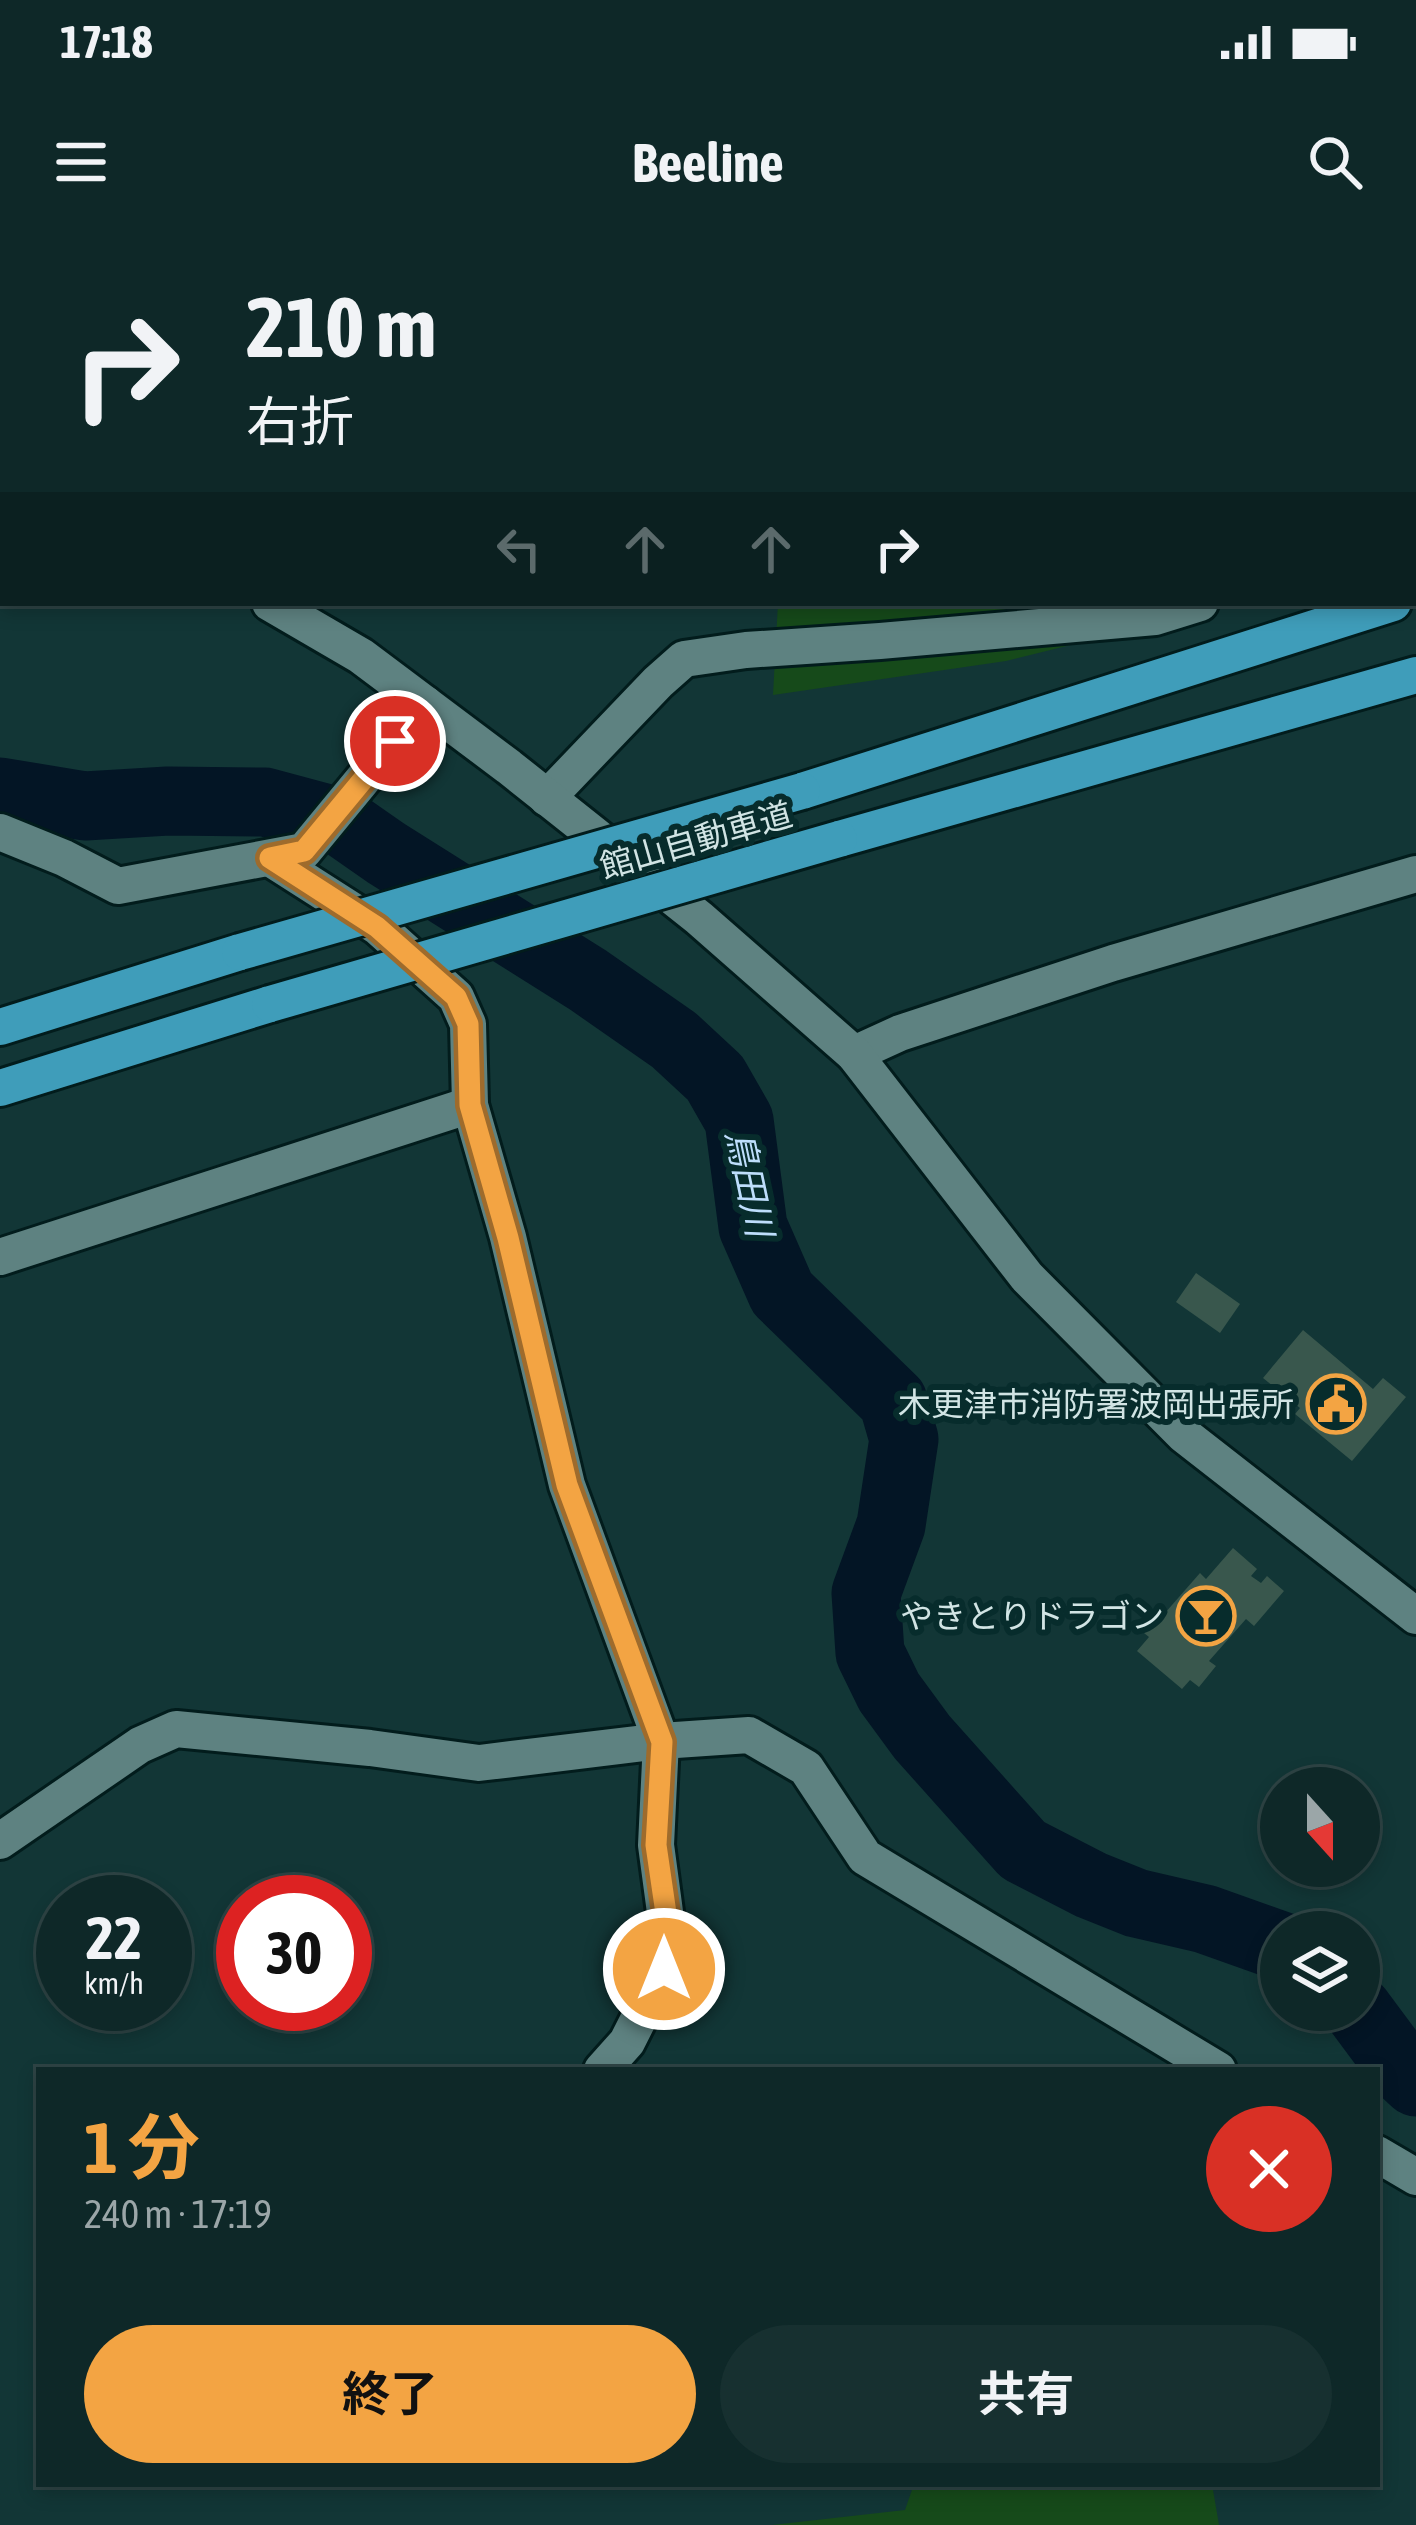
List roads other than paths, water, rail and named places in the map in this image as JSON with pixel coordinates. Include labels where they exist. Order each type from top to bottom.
[{"type":"highway","name":"館山自動車道","points":[[0,1027],[239,952],[802,790],[1384,606]]},
{"type":"highway","name":"館山自動車道","points":[[0,1088],[839,838],[1416,675]]},
{"type":"highway","points":[[924,815],[1416,692]]},
{"type":"street","points":[[275,606],[361,656],[547,798],[699,918],[854,1054],[1028,1277],[1184,1435],[1416,1616]]},
{"type":"street","points":[[547,798],[684,659],[1155,616],[1190,606]]},
{"type":"street","points":[[0,832],[118,886],[304,851],[425,704]]},
{"type":"street","points":[[270,858],[377,927],[456,997],[468,1024],[470,1105],[508,1238],[567,1485],[662,1742],[656,1845],[668,1927],[664,1969],[627,2042],[605,2067]]},
{"type":"street","points":[[854,1054],[900,1033],[1113,963],[1416,874]]},
{"type":"street","points":[[0,1257],[470,1105]]},
{"type":"street","points":[[0,1841],[140,1744],[176,1730],[479,1763],[749,1735],[806,1768],[865,1857],[1213,2067]]},
{"type":"street","points":[[1380,2155],[1416,2177]]},
{"type":"waterway","name":"鳥田川","points":[[0,792],[85,806],[265,802],[343,823],[674,1040],[715,1078],[739,1120],[753,1227],[782,1293],[893,1401],[904,1439],[891,1525],[866,1593],[870,1653],[889,1692],[922,1737],[1023,1850],[1136,1903],[1205,1919],[1260,1939]]},
{"type":"waterway","name":"鳥田川","points":[[1374,2031],[1416,2082]]},
{"type":"place","name":"木更津市消防署波岡出張所","points":[[1336,1404]]},
{"type":"place","name":"やきとりドラゴン","points":[[1206,1616]]}]
